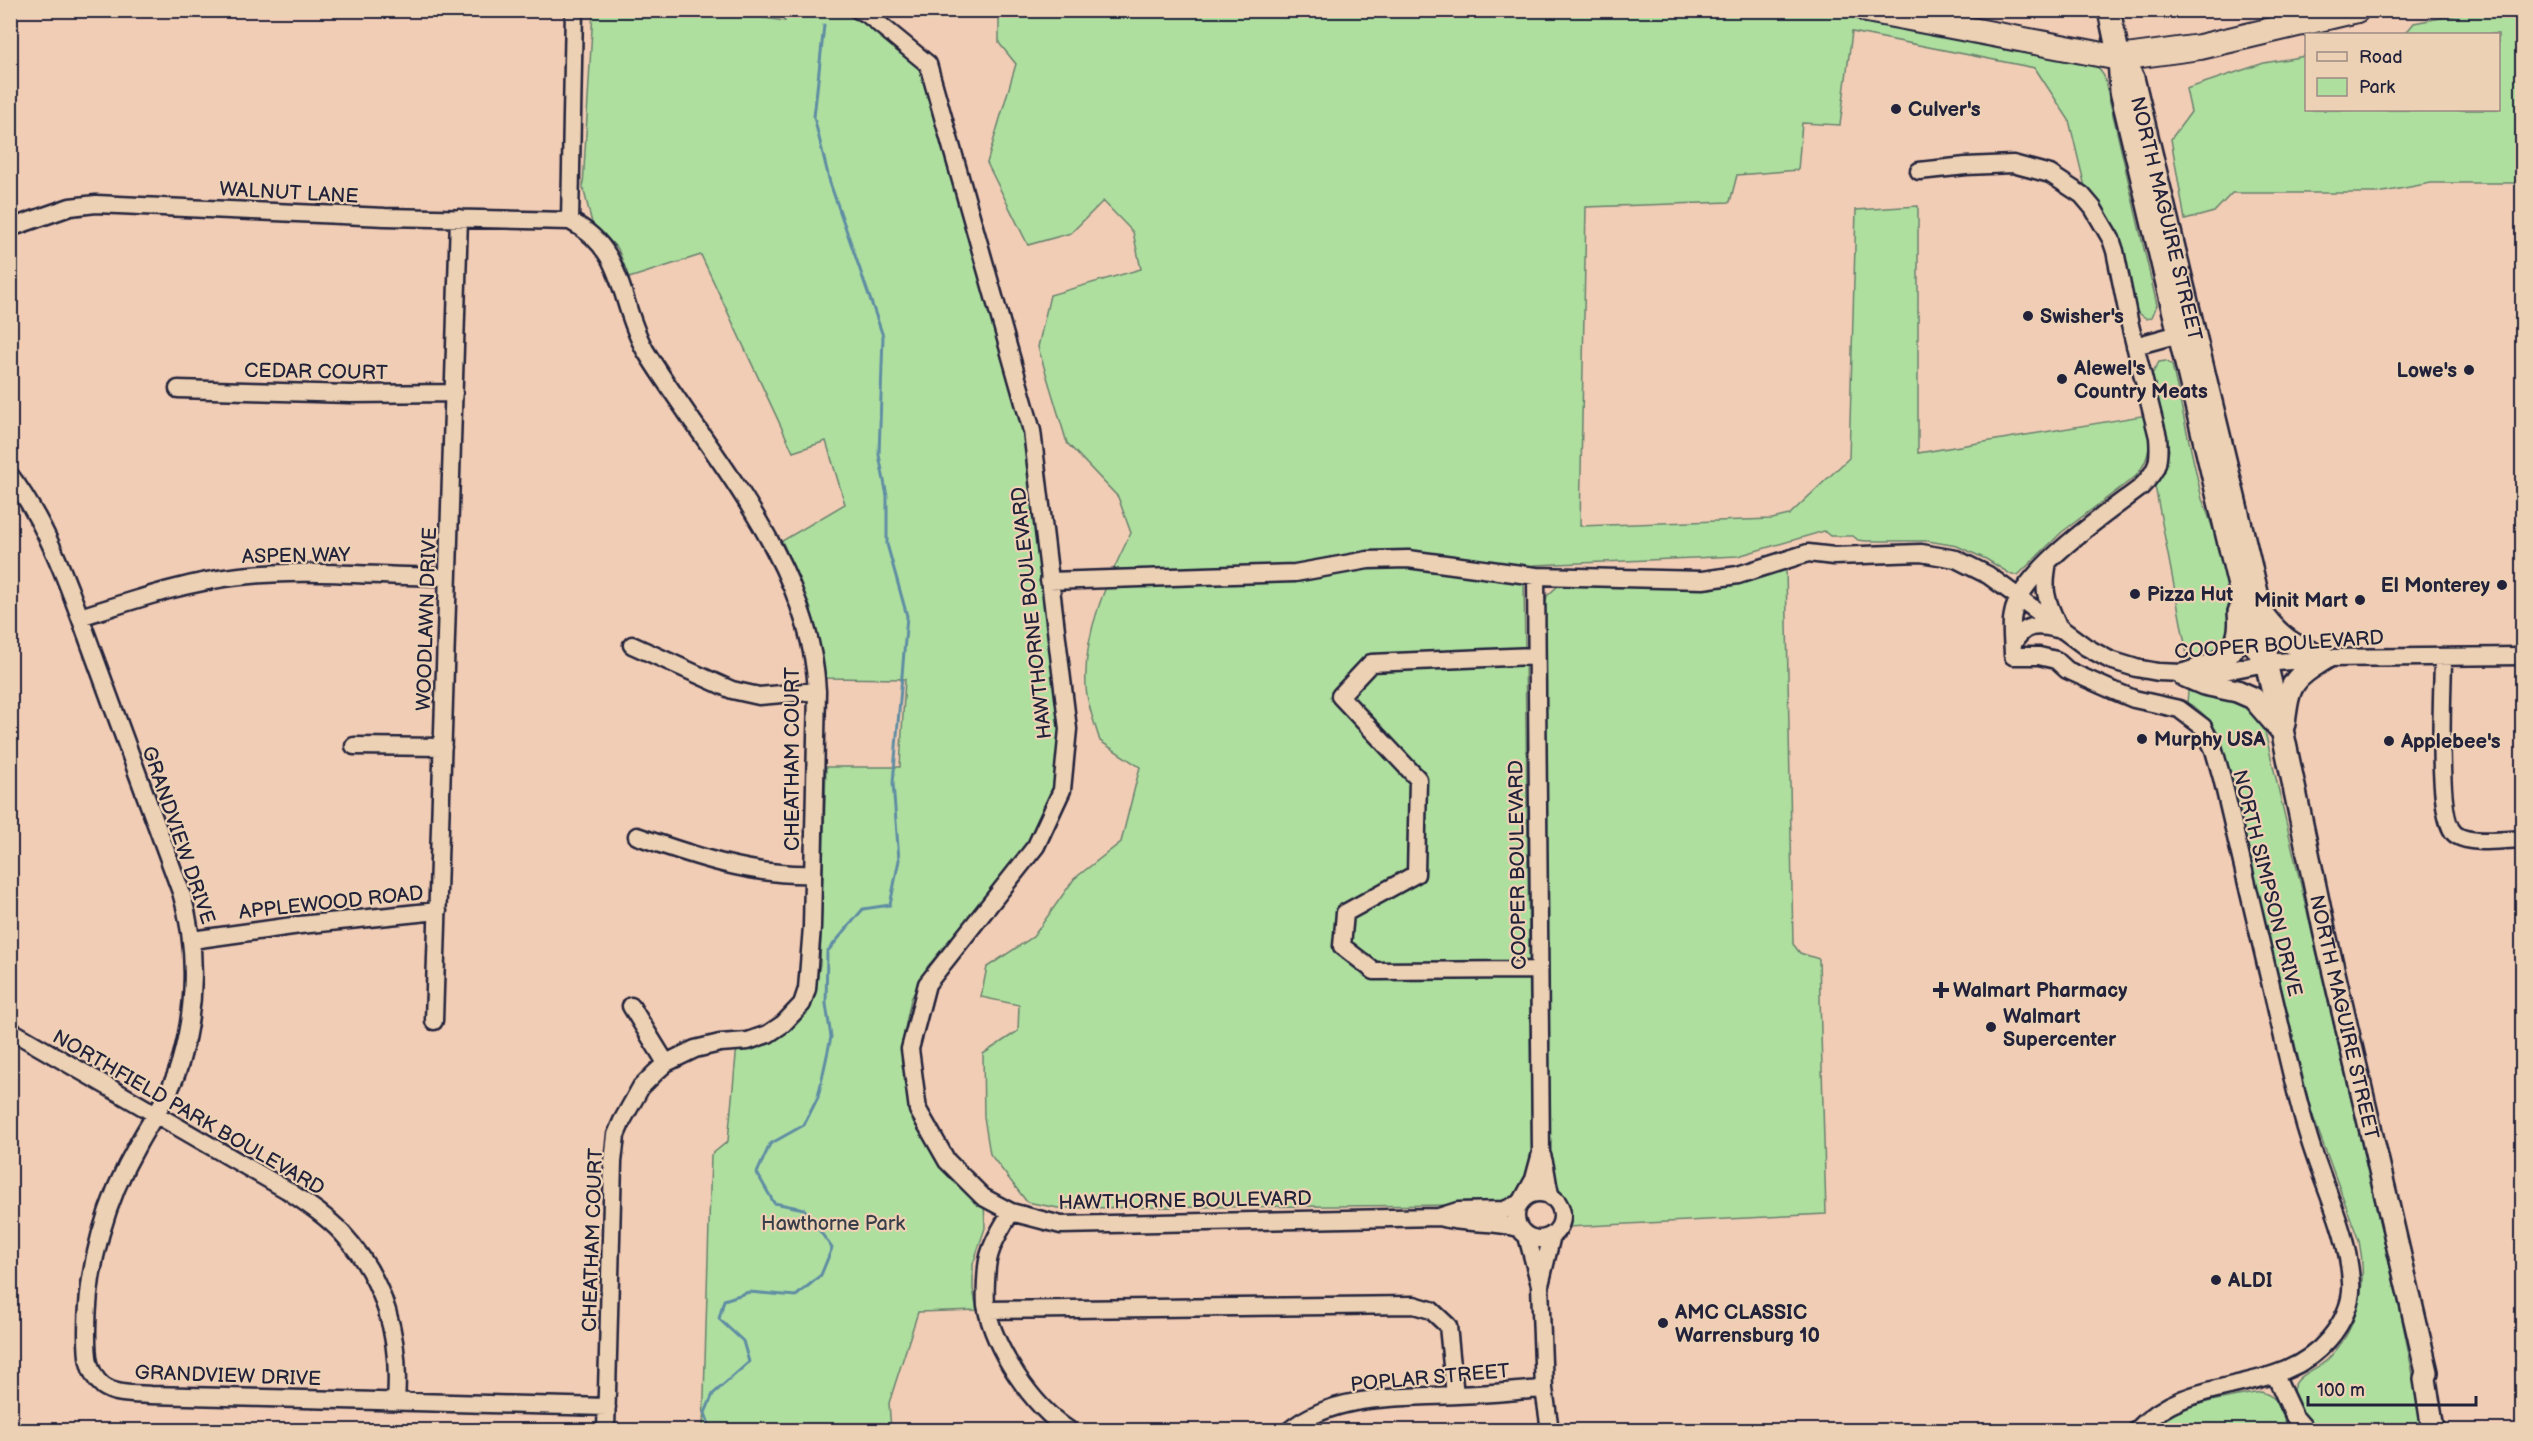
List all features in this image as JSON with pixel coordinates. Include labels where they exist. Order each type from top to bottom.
[{"type":"highway","points":[[1867,10],[2120,58],[2200,47],[2357,10]]},
{"type":"main road","name":"NORTH MAGUIRE STREET","points":[[2109,10],[2120,58],[2121,91],[2252,640],[2265,663],[2283,734],[2325,934],[2427,1372],[2425,1379],[2433,1431]]},
{"type":"main road","name":"NORTH MAGUIRE STREET","points":[[2120,58],[2133,78],[2262,613],[2267,634],[2265,663]]},
{"type":"main road","points":[[2183,675],[2215,665],[2229,654],[2237,642],[2241,626],[2238,581]]},
{"type":"main road","points":[[2262,613],[2284,639],[2296,648],[2326,658]]},
{"type":"main road","points":[[2283,734],[2287,702],[2297,678],[2326,658]]},
{"type":"main road","points":[[2183,675],[2204,684],[2237,691],[2253,698],[2283,734]]},
{"type":"main road","name":"NORTH MAGUIRE STREET","points":[[2427,1372],[2432,1377],[2448,1431]]},
{"type":"street","points":[[570,221],[574,10]]},
{"type":"street","name":"HAWTHORNE BOULEVARD","points":[[858,10],[867,14],[928,64],[1032,431],[1048,580],[1068,729],[1062,790],[1036,846],[927,984],[910,1049],[918,1110],[947,1161],[982,1197],[1011,1212],[1061,1225],[1439,1217],[1458,1211],[1504,1210],[1521,1201]]},
{"type":"street","points":[[1919,171],[2013,164],[2050,174],[2082,195],[2093,208],[2111,239],[2158,437],[2160,457],[2157,467],[2140,488],[2067,543],[2048,561],[2020,598],[2013,613],[2013,644]]},
{"type":"street","name":"WALNUT LANE","points":[[10,228],[70,207],[96,204],[374,217],[570,221]]},
{"type":"street","name":"WOODLAWN DRIVE","points":[[434,1021],[446,577],[459,218]]},
{"type":"street","name":"CHEATHAM COURT","points":[[570,221],[585,229],[606,249],[619,275],[634,327],[644,348],[669,388],[719,458],[770,541],[802,612],[816,666],[817,691],[811,947],[807,989],[802,1004],[783,1024],[768,1034],[748,1041],[720,1043],[695,1049],[666,1063],[641,1087],[616,1135],[611,1210],[606,1431]]},
{"type":"street","points":[[2135,346],[2179,334]]},
{"type":"street","name":"CEDAR COURT","points":[[178,389],[350,394],[454,393]]},
{"type":"street","name":"GRANDVIEW DRIVE","points":[[10,475],[53,550],[80,617],[181,892],[190,921],[194,959],[188,1027],[180,1064],[171,1087],[131,1157],[102,1226],[93,1269],[87,1316],[89,1367],[93,1375],[104,1387],[117,1392],[607,1407]]},
{"type":"street","name":"COOPER BOULEVARD","points":[[1048,580],[1294,573],[1368,560],[1408,559],[1536,576],[1703,580],[1738,575],[1808,553],[1834,556],[1922,553],[1956,559],[1988,575],[2060,629],[2110,660],[2136,669],[2183,675],[2229,672],[2265,663],[2326,658],[2523,656]]},
{"type":"street","points":[[2048,561],[2045,579],[2046,600],[2060,629]]},
{"type":"street","name":"ASPEN WAY","points":[[80,617],[164,591],[238,576],[283,572],[446,577]]},
{"type":"street","name":"COOPER BOULEVARD","points":[[1521,1201],[1534,1179],[1541,1153],[1536,576]]},
{"type":"street","points":[[2013,644],[2020,632],[2036,625],[2060,629]]},
{"type":"street","name":"NORTH SIMPSON DRIVE","points":[[2013,644],[2013,656],[2039,656],[2056,660],[2067,670],[2112,690],[2149,703],[2179,709],[2203,727],[2214,750],[2308,1136],[2348,1250],[2352,1284],[2349,1302],[2329,1339],[2314,1354],[2292,1368],[2275,1375],[2215,1388],[2178,1400],[2162,1408],[2137,1431]]},
{"type":"street","points":[[632,645],[732,690],[759,696],[817,691]]},
{"type":"street","points":[[1535,656],[1371,663],[1340,696],[1418,779],[1416,874],[1345,913],[1342,946],[1374,971],[1539,970]]},
{"type":"street","points":[[2443,657],[2442,782],[2445,816],[2449,828],[2463,838],[2523,839]]},
{"type":"street","points":[[354,746],[443,747]]},
{"type":"street","points":[[637,836],[695,856],[747,869],[785,875],[813,874]]},
{"type":"street","name":"APPLEWOOD ROAD","points":[[192,940],[438,911]]},
{"type":"street","points":[[631,1006],[666,1063]]},
{"type":"street","name":"NORTHFIELD PARK BOULEVARD","points":[[10,1030],[287,1190],[317,1211],[343,1234],[371,1273],[384,1299],[395,1336],[399,1375],[396,1400]]},
{"type":"street","name":"COOPER BOULEVARD","points":[[1541,1153],[1546,1165],[1551,1197]]},
{"type":"street","points":[[1540,1285],[1552,1235],[1561,1223],[1562,1216],[1561,1208],[1551,1197],[1537,1193],[1521,1201],[1516,1215],[1540,1285],[1544,1389],[1550,1431]]},
{"type":"street","points":[[1011,1212],[994,1240],[987,1265],[986,1304],[996,1338],[1047,1425],[1069,1431]]},
{"type":"street","name":"HAWTHORNE BOULEVARD","points":[[1439,1217],[1460,1223],[1497,1223],[1523,1232]]},
{"type":"street","points":[[1523,1232],[1540,1239],[1552,1235]]},
{"type":"street","points":[[988,1310],[1414,1305],[1431,1310],[1448,1326],[1455,1395]]},
{"type":"street","points":[[2275,1375],[2294,1416],[2306,1431]]},
{"type":"street","name":"POPLAR STREET","points":[[1290,1431],[1302,1421],[1327,1410],[1351,1404],[1377,1400],[1544,1389]]},
{"type":"green space","name":"Hawthorne Park","points":[[834,10],[862,17],[919,61],[1032,448],[1064,751],[1053,805],[1015,863],[928,966],[911,999],[904,1033],[904,1066],[908,1099],[984,1202],[985,1228],[973,1264],[973,1289],[977,1310],[918,1312],[889,1403],[891,1430],[703,1430],[711,1155],[728,1141],[737,1045],[809,1004],[816,987],[820,964],[826,767],[900,767],[905,679],[824,678],[799,579],[782,541],[845,504],[826,441],[793,452],[701,255],[629,278],[618,249],[592,223],[583,187],[593,11],[717,11],[785,21],[783,11]]},
{"type":"green space","points":[[2483,10],[2522,11],[2522,183],[2431,183],[2378,193],[2232,193],[2214,212],[2185,220],[2171,139],[2191,112],[2186,89],[2264,63],[2305,56],[2305,111],[2500,111],[2500,33],[2406,33],[2414,23]]},
{"type":"green space","points":[[999,11],[1838,11],[1958,33],[2097,66],[2104,76],[2157,305],[2152,317],[2147,319],[2136,311],[2119,239],[2103,208],[2085,187],[2069,120],[2035,68],[1852,32],[1840,125],[1802,123],[1798,170],[1737,175],[1730,202],[1586,207],[1580,526],[1772,519],[1789,515],[1849,458],[1856,210],[1918,206],[1918,453],[2147,415],[2149,447],[2145,461],[2136,476],[2062,532],[2018,575],[2012,575],[1986,559],[1957,546],[1928,541],[1866,541],[1858,540],[1853,536],[1830,536],[1824,531],[1738,556],[1535,565],[1528,571],[1524,580],[1532,1164],[1525,1185],[1520,1192],[1506,1201],[1476,1205],[1058,1208],[1027,1202],[990,1154],[984,1117],[983,1054],[1018,1031],[1019,1005],[981,997],[987,967],[1033,937],[1074,879],[1121,842],[1140,767],[1100,741],[1086,687],[1088,646],[1098,607],[1131,533],[1118,497],[1067,443],[1038,347],[1050,295],[1141,269],[1133,232],[1103,201],[1071,233],[1028,245],[987,163],[1016,64],[999,43]]},
{"type":"green space","points":[[2166,361],[2172,365],[2202,499],[2224,566],[2234,620],[2230,639],[2221,649],[2188,660],[2155,486],[2165,471],[2169,450],[2151,376],[2159,362]]},
{"type":"green space","points":[[1786,568],[1793,944],[1800,953],[1819,959],[1826,1214],[1567,1227],[1565,1203],[1556,1186],[1550,1156],[1545,606],[1547,596],[1559,585],[1675,584]]},
{"type":"green space","points":[[2188,691],[2240,698],[2263,723],[2401,1314],[2424,1430],[2321,1430],[2299,1407],[2293,1396],[2298,1380],[2327,1360],[2338,1348],[2354,1320],[2361,1289],[2362,1257],[2359,1241],[2311,1111],[2221,738],[2207,718],[2187,703]]},
{"type":"green space","points":[[2261,1392],[2268,1394],[2278,1402],[2298,1430],[2149,1430],[2189,1407]]},
{"type":"waterway","points":[[711,1430],[705,1413],[713,1394],[749,1362],[743,1341],[719,1319],[724,1300],[749,1292],[796,1296],[821,1275],[832,1248],[804,1209],[774,1203],[757,1173],[770,1144],[804,1125],[818,1097],[831,1037],[826,1004],[827,952],[863,909],[890,905],[899,860],[893,783],[907,616],[887,544],[887,496],[879,455],[883,336],[830,183],[814,117],[824,25]]},
{"type":"place","name":"Culver's","points":[[1896,109]]},
{"type":"place","name":"Swisher's","points":[[2028,316]]},
{"type":"place","name":"Lowe's","points":[[2469,370]]},
{"type":"place","name":"Alewel's Country Meats","points":[[2062,379]]},
{"type":"place","name":"El Monterey","points":[[2502,585]]},
{"type":"place","name":"Pizza Hut","points":[[2135,594]]},
{"type":"place","name":"Minit Mart","points":[[2360,600]]},
{"type":"place","name":"Murphy USA","points":[[2142,739]]},
{"type":"place","name":"Applebee's","points":[[2389,741]]},
{"type":"place","name":"Walmart Pharmacy","points":[[1941,990]]},
{"type":"place","name":"Walmart Supercenter","points":[[1991,1027]]},
{"type":"place","name":"ALDI","points":[[2216,1280]]},
{"type":"place","name":"AMC CLASSIC Warrensburg 10","points":[[1663,1323]]}]
